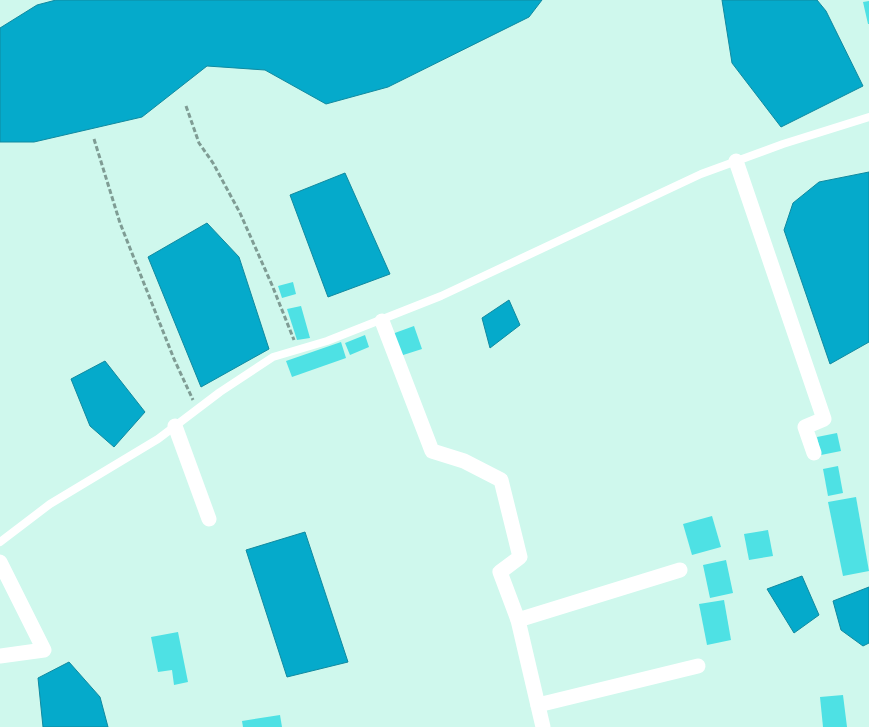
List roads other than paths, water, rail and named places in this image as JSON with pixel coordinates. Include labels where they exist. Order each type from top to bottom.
[{"type":"street","points":[[736,161],[824,419],[805,427],[814,453]]},
{"type":"street","points":[[382,321],[432,451],[464,461],[502,480],[520,557],[500,572],[518,620],[543,727]]},
{"type":"street","points":[[175,426],[209,519]]},
{"type":"street","points":[[0,562],[44,650],[0,656]]},
{"type":"street","points":[[518,620],[680,570]]},
{"type":"street","points":[[538,705],[698,666]]},
{"type":"lane","points":[[0,542],[50,504],[158,438],[273,357],[382,321],[497,272],[693,178],[736,161],[869,118]]},
{"type":"water","points":[[56,0],[542,0],[529,17],[388,87],[326,104],[265,70],[207,66],[142,117],[34,142],[0,142],[0,28],[37,5]]},
{"type":"water","points":[[722,0],[817,0],[826,11],[863,86],[781,127],[732,63]]},
{"type":"water","points":[[869,172],[869,342],[830,364],[784,230],[793,203],[819,182]]},
{"type":"water","points":[[345,173],[390,274],[328,297],[290,195]]},
{"type":"water","points":[[207,223],[239,257],[269,349],[201,387],[148,257]]},
{"type":"water","points":[[509,300],[520,325],[490,348],[482,318]]},
{"type":"water","points":[[105,361],[145,412],[114,447],[90,426],[71,379]]},
{"type":"water","points":[[305,532],[348,662],[287,677],[246,550]]},
{"type":"water","points":[[802,576],[819,615],[794,633],[767,589]]},
{"type":"water","points":[[869,587],[869,643],[863,646],[841,630],[833,601]]},
{"type":"water","points":[[69,662],[100,697],[108,727],[43,727],[38,678]]}]
